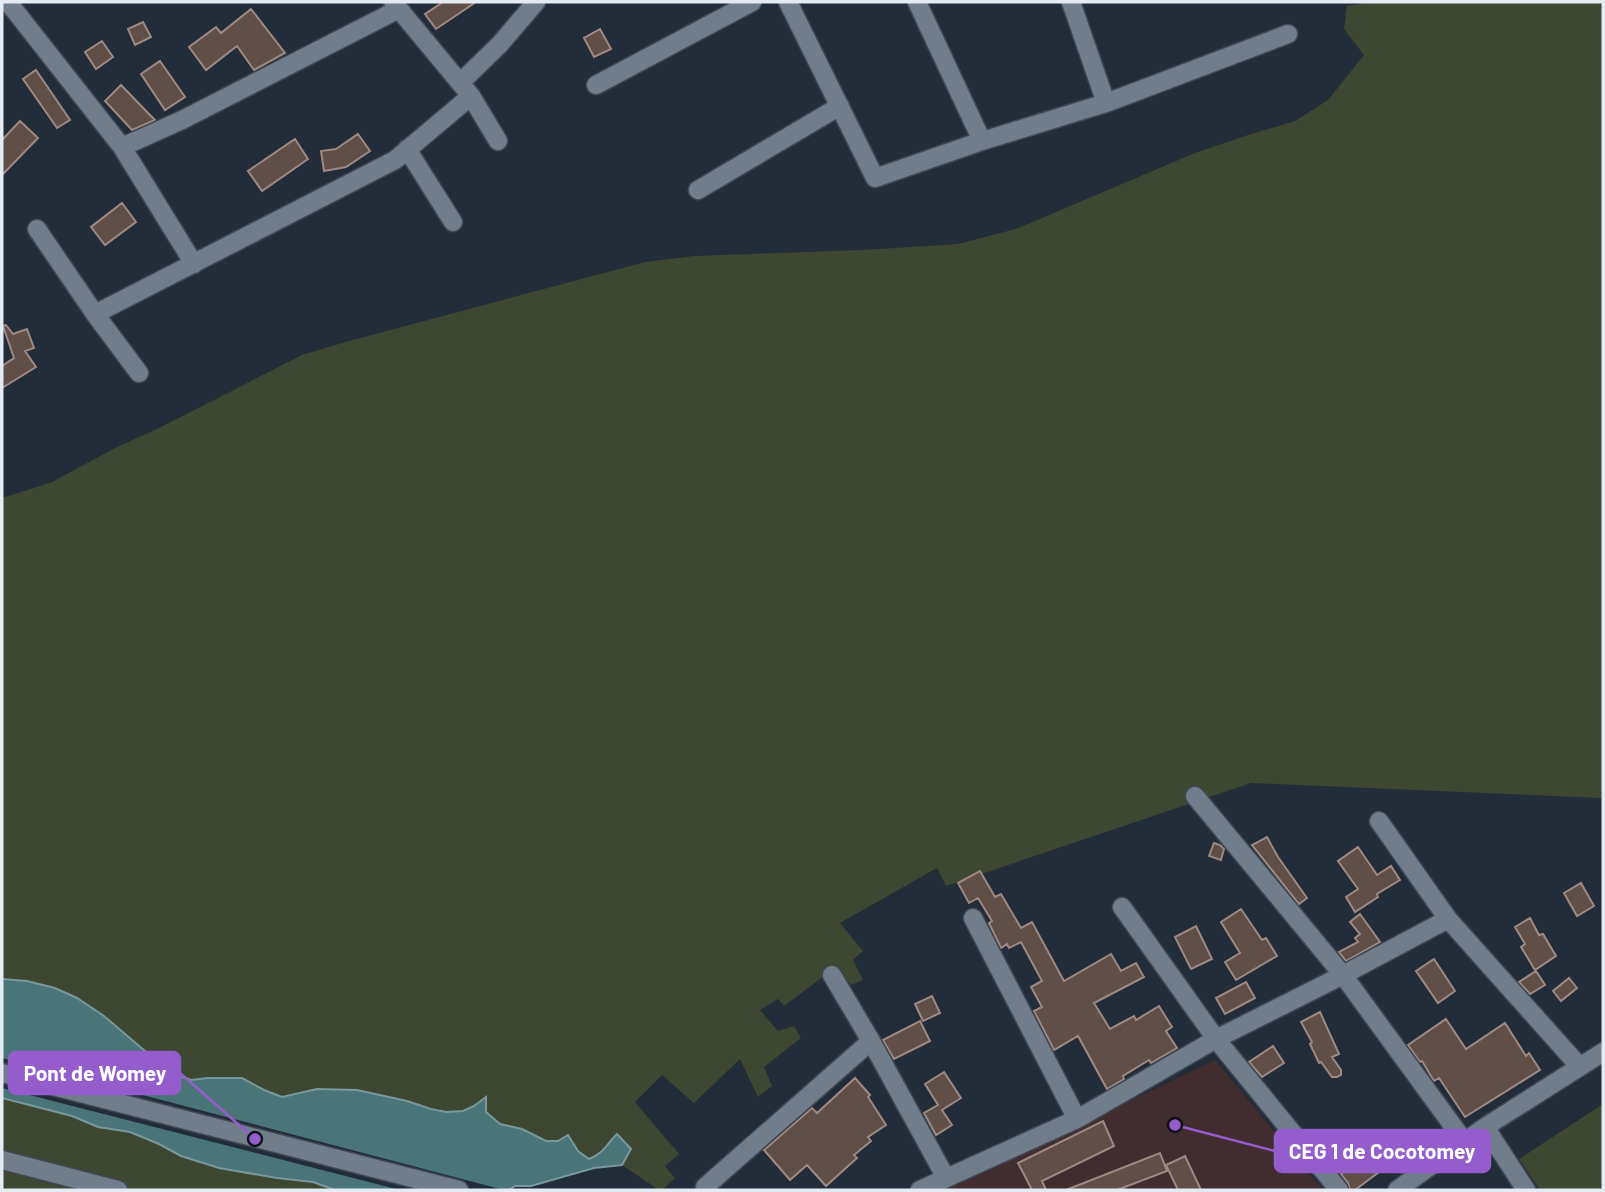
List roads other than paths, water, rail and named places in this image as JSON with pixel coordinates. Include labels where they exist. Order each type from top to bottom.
[{"type":"street","points":[[8,2],[122,148],[194,264]]},
{"type":"street","points":[[95,314],[395,160],[465,90],[536,2]]},
{"type":"street","points":[[596,85],[752,2]]},
{"type":"street","points":[[788,2],[876,178],[982,141],[1106,103],[1288,34]]},
{"type":"street","points":[[917,2],[982,141]]},
{"type":"street","points":[[1071,2],[1106,103]]},
{"type":"street","points":[[122,148],[182,120],[396,5],[465,90],[498,141]]},
{"type":"street","points":[[698,190],[840,106]]},
{"type":"street","points":[[407,149],[453,222]]},
{"type":"street","points":[[37,229],[139,373]]},
{"type":"street","points":[[1195,796],[1343,975],[1464,1141]]},
{"type":"street","points":[[1379,821],[1448,919],[1580,1067]]},
{"type":"street","points":[[1122,907],[1216,1039],[1339,1190]]},
{"type":"street","points":[[973,918],[1077,1119]]},
{"type":"street","points":[[920,1190],[1077,1119],[1216,1039],[1448,919]]},
{"type":"street","points":[[832,975],[946,1178]]},
{"type":"street","points":[[705,1187],[871,1041]]},
{"type":"street","points":[[1396,1190],[1485,1127],[1603,1052]]},
{"type":"street","points":[[2,1073],[459,1190]]},
{"type":"street","points":[[1485,1127],[1526,1190]]},
{"type":"street","points":[[2,1160],[118,1190]]},
{"type":"place","name":"CEG 1 de Cocotomey","points":[[1175,1125]]},
{"type":"place","name":"Pont de Womey","points":[[255,1139]]}]
